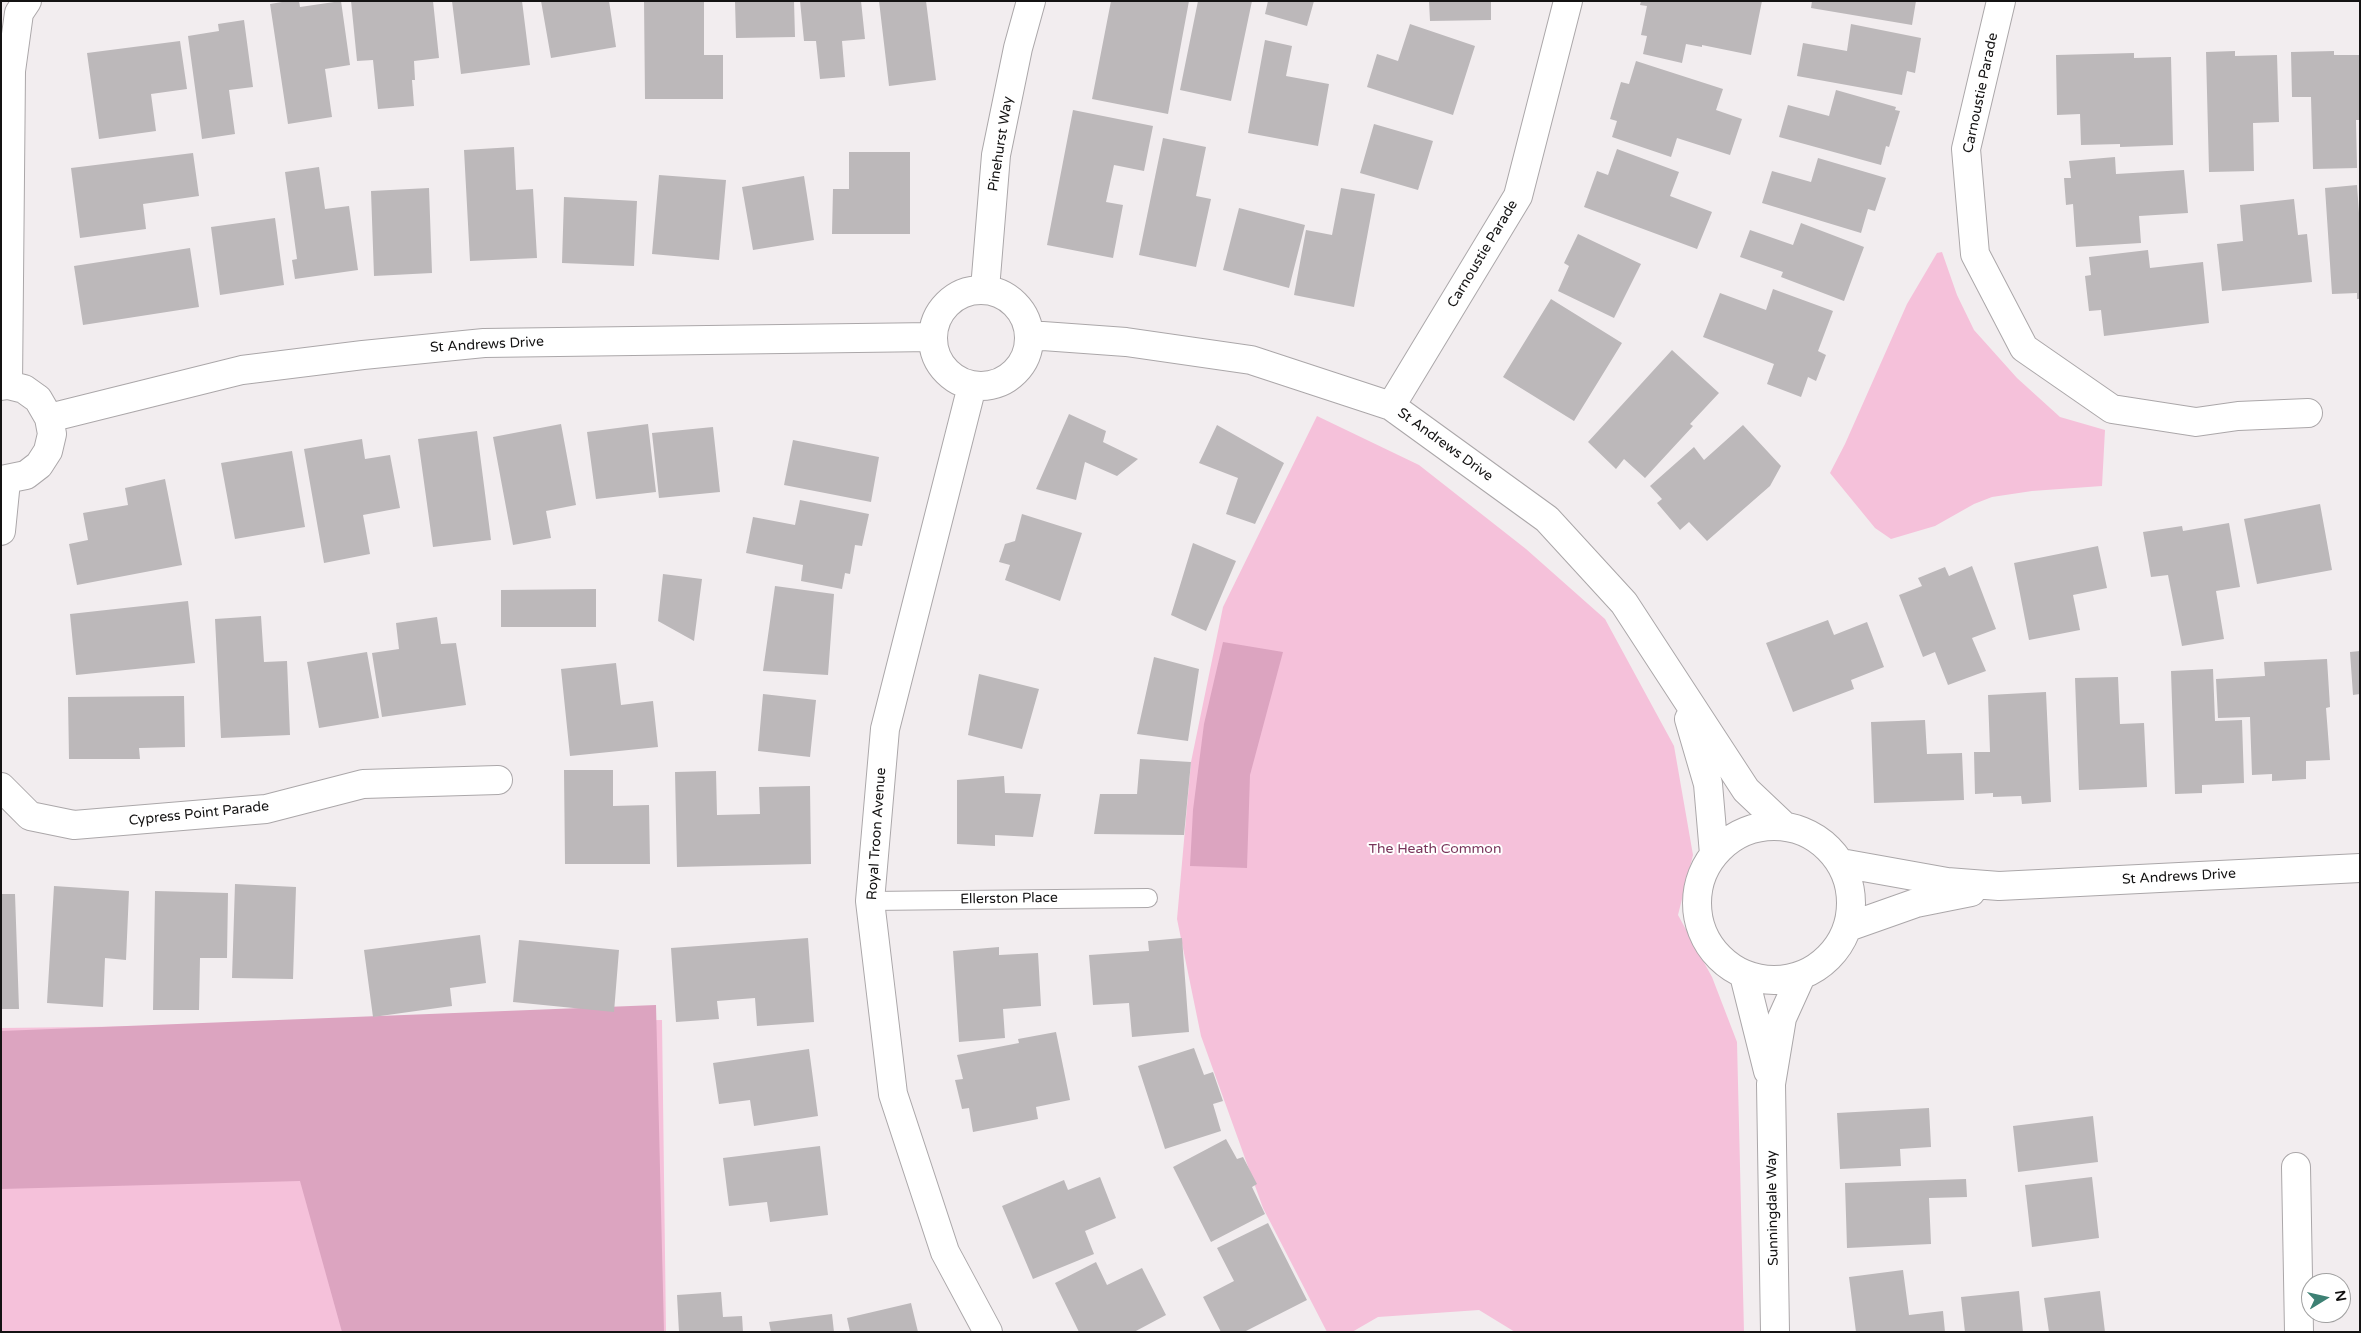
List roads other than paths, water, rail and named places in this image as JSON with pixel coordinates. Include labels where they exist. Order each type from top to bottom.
[{"type":"street","points":[[1,532],[4,481],[26,475],[39,465],[48,451],[52,434],[49,418],[38,399],[24,389],[4,385],[11,71],[19,13],[27,1]]},
{"type":"street","name":"Pinehurst Way","points":[[985,289],[996,155],[1018,48],[1032,1]]},
{"type":"street","name":"Carnoustie Parade","points":[[1391,406],[1518,196],[1568,1]]},
{"type":"street","name":"Carnoustie Parade","points":[[2001,1],[1966,149],[1975,254],[2024,348],[2112,409],[2196,422],[2238,416],[2308,413]]},
{"type":"street","points":[[985,289],[1001,294],[1015,303],[1025,317],[1029,335],[1027,352],[1020,367],[1008,379],[992,385],[972,386],[957,380],[944,369],[935,354],[932,337],[935,320],[944,306],[957,295],[973,290],[985,289]]},
{"type":"street","name":"St Andrews Drive","points":[[1029,335],[1126,342],[1251,360],[1391,406],[1547,520],[1624,603],[1746,790],[1783,825]]},
{"type":"street","name":"St Andrews Drive","points":[[49,418],[242,370],[484,343],[932,337]]},
{"type":"street","name":"Royal Troon Avenue","points":[[972,386],[885,729],[870,901],[893,1094],[945,1252],[988,1332]]},
{"type":"street","name":"St Andrews Drive","points":[[1682,693],[1708,784],[1714,854]]},
{"type":"street","name":"Cypress Point Parade","points":[[1,787],[30,816],[74,826],[266,809],[363,784],[498,780]]},
{"type":"street","points":[[1783,825],[1809,833],[1830,850],[1841,863],[1850,889],[1848,927],[1835,951],[1815,969],[1801,976],[1774,981],[1744,975],[1721,960],[1704,939],[1698,923],[1696,896],[1704,870],[1714,854],[1734,835],[1760,826],[1783,825]]},
{"type":"street","name":"St Andrews Drive","points":[[1841,863],[1947,882],[1999,886],[2360,868]]},
{"type":"street","name":"St Andrews Drive","points":[[1848,927],[1916,903],[1999,886]]},
{"type":"street","name":"Sunningdale Way","points":[[1744,975],[1771,1084]]},
{"type":"street","name":"Sunningdale Way","points":[[1774,1332],[1771,1084],[1782,1018],[1801,976]]},
{"type":"street","points":[[2296,1167],[2298,1332]]},
{"type":"lane","name":"Ellerston Place","points":[[870,901],[1148,898]]},
{"type":"park label","name":"The Heath Common","points":[[1435,849]]}]
